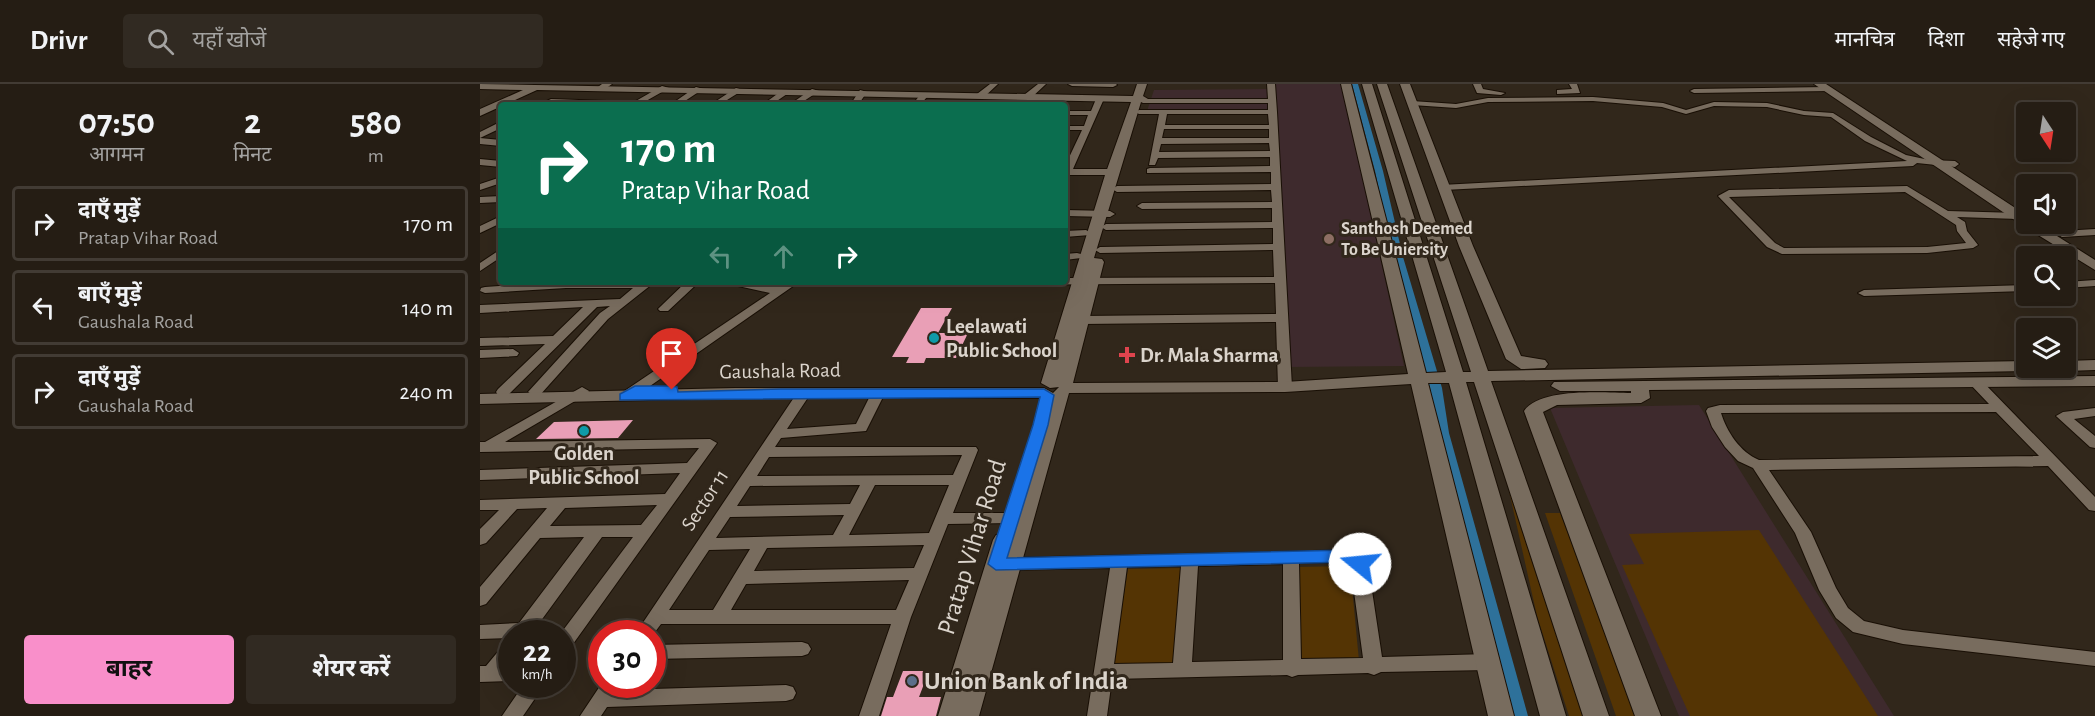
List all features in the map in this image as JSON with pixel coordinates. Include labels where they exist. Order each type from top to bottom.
[{"type":"street","points":[[918,97],[929,84]]},
{"type":"street","points":[[918,97],[937,84]]},
{"type":"street","points":[[980,96],[994,84]]},
{"type":"street","points":[[1026,97],[1042,84]]},
{"type":"street","points":[[1056,98],[1072,84],[1113,85]]},
{"type":"street","name":"Pratap Vihar Road","points":[[966,716],[1003,564],[1085,283],[1117,189],[1140,103],[1142,84]]},
{"type":"street","name":"Pratap Vihar Road","points":[[951,716],[1003,564],[1011,518],[1041,425],[1082,320],[1085,283],[1100,250],[1113,172],[1148,84]]},
{"type":"street","points":[[1271,84],[1285,387]]},
{"type":"street","points":[[1346,84],[1437,382],[1528,633],[1553,716]]},
{"type":"street","points":[[1367,84],[1437,382],[1488,662],[1501,716]]},
{"type":"street","points":[[1382,84],[1596,716]]},
{"type":"street","points":[[1405,84],[1515,362],[1524,364],[1607,363],[1634,379],[1641,398],[1557,400],[1544,403],[1533,411],[1648,716]]},
{"type":"street","points":[[1477,84],[1480,91],[1486,93],[1577,91],[1574,84]]},
{"type":"street","points":[[480,86],[605,85],[662,89]]},
{"type":"street","points":[[504,102],[538,86],[578,89],[736,89],[918,97],[1273,106]]},
{"type":"street","points":[[1826,86],[2016,213]]},
{"type":"street","points":[[1694,91],[1826,86],[1955,164],[2016,211]]},
{"type":"street","points":[[549,102],[578,89]]},
{"type":"street","points":[[638,102],[662,89]]},
{"type":"street","points":[[718,102],[736,89],[783,94],[812,93]]},
{"type":"street","points":[[679,102],[697,90]]},
{"type":"street","points":[[798,102],[812,93]]},
{"type":"street","points":[[771,102],[783,94]]},
{"type":"street","points":[[856,102],[862,94]]},
{"type":"street","points":[[918,97],[1026,97],[1140,103],[1164,112],[1273,106]]},
{"type":"street","points":[[1412,103],[1447,106],[1488,100],[1604,100],[1663,105],[1686,112],[1708,104],[1767,105],[1804,113],[1835,116],[1884,148],[1924,162]]},
{"type":"street","points":[[1069,158],[1080,143],[1084,128],[1098,101]]},
{"type":"street","points":[[480,113],[498,105]]},
{"type":"street","points":[[1137,227],[1164,112]]},
{"type":"street","points":[[1068,113],[1091,113]]},
{"type":"street","points":[[482,135],[498,127]]},
{"type":"street","points":[[1161,127],[1274,127]]},
{"type":"street","points":[[1068,128],[1084,128]]},
{"type":"street","points":[[482,135],[498,132]]},
{"type":"street","points":[[482,135],[498,142]]},
{"type":"street","points":[[1157,141],[1274,140]]},
{"type":"street","points":[[1068,143],[1080,143]]},
{"type":"street","points":[[1154,155],[1275,154]]},
{"type":"street","points":[[480,162],[498,164]]},
{"type":"street","points":[[1444,187],[1924,162],[1955,164]]},
{"type":"street","points":[[1150,171],[1275,169]]},
{"type":"street","points":[[1068,174],[1113,172]]},
{"type":"street","points":[[480,187],[498,181]]},
{"type":"street","points":[[1117,189],[1276,187]]},
{"type":"street","points":[[1907,189],[1960,224],[1962,231],[1973,243],[1971,246],[1927,250],[1786,252],[1771,245],[1723,196],[1729,193],[1907,189]]},
{"type":"street","points":[[480,200],[498,199]]},
{"type":"street","points":[[1142,206],[1277,205]]},
{"type":"street","points":[[1068,213],[1106,218],[1137,227],[1278,225]]},
{"type":"street","points":[[1948,214],[2016,218]]},
{"type":"street","points":[[1960,224],[2016,220]]},
{"type":"street","points":[[480,230],[498,221]]},
{"type":"street","points":[[1217,248],[1220,226]]},
{"type":"street","points":[[2076,233],[2095,232]]},
{"type":"street","points":[[1068,234],[1086,233]]},
{"type":"street","points":[[2048,234],[2095,266]]},
{"type":"street","points":[[2062,234],[2095,255]]},
{"type":"street","points":[[1100,250],[1279,247]]},
{"type":"street","points":[[480,268],[498,254]]},
{"type":"street","points":[[1068,283],[1281,280]]},
{"type":"street","points":[[2076,284],[2095,283]]},
{"type":"street","points":[[482,291],[577,285]]},
{"type":"street","points":[[535,392],[604,316],[644,285]]},
{"type":"street","points":[[664,309],[690,285]]},
{"type":"street","points":[[748,285],[779,291]]},
{"type":"street","points":[[630,394],[788,285]]},
{"type":"street","points":[[542,286],[534,296],[625,298]]},
{"type":"street","points":[[1864,292],[2016,288]]},
{"type":"street","points":[[480,309],[594,303],[625,298]]},
{"type":"street","points":[[503,392],[594,303]]},
{"type":"street","points":[[480,319],[493,308]]},
{"type":"street","points":[[1082,320],[1282,318]]},
{"type":"street","points":[[480,342],[555,340]]},
{"type":"street","points":[[480,354],[513,353]]},
{"type":"street","points":[[2076,366],[2095,365]]},
{"type":"street","points":[[1054,389],[1285,387],[1352,384],[1372,388],[1437,382],[1748,377],[2016,366]]},
{"type":"street","points":[[1748,377],[1976,383],[2095,381]]},
{"type":"street","points":[[1976,383],[2095,506]]},
{"type":"street","name":"Gaushala Road","points":[[480,399],[970,384],[1054,389]]},
{"type":"street","name":"Gaushala Road","points":[[630,394],[878,393],[1054,389]]},
{"type":"street","name":"Gaushala Road","points":[[480,392],[575,395]]},
{"type":"street","name":"Sector 11","points":[[654,620],[804,393]]},
{"type":"street","points":[[777,434],[861,428],[878,393]]},
{"type":"street","points":[[482,448],[575,395]]},
{"type":"street","points":[[2001,408],[1715,409],[1713,414],[1739,455],[1747,462],[1758,465],[2053,461]]},
{"type":"street","points":[[2095,412],[2063,416],[2095,444]]},
{"type":"street","points":[[482,448],[710,443],[576,627]]},
{"type":"street","points":[[765,452],[970,449],[971,453],[902,617],[869,716]]},
{"type":"street","points":[[1758,465],[1797,522],[1828,590],[1842,613],[1859,627],[1903,637],[2095,658]]},
{"type":"street","points":[[480,475],[691,468]]},
{"type":"street","points":[[838,541],[870,480]]},
{"type":"street","points":[[749,481],[960,480]]},
{"type":"street","points":[[480,505],[668,499]]},
{"type":"street","points":[[480,599],[561,502]]},
{"type":"street","points":[[481,536],[513,504]]},
{"type":"street","points":[[725,512],[855,509]]},
{"type":"street","points":[[942,519],[1011,518]]},
{"type":"street","points":[[538,532],[645,531]]},
{"type":"street","points":[[532,620],[597,532]]},
{"type":"street","points":[[704,544],[933,539]]},
{"type":"street","points":[[719,616],[762,543]]},
{"type":"street","points":[[1291,558],[1292,669]]},
{"type":"street","points":[[1003,564],[1358,558],[1374,667]]},
{"type":"street","points":[[1182,671],[1190,561]]},
{"type":"street","points":[[1097,716],[1119,562]]},
{"type":"street","points":[[742,578],[920,574]]},
{"type":"street","points":[[656,617],[902,617]]},
{"type":"street","points":[[480,632],[498,632]]},
{"type":"street","points":[[666,652],[802,649]]},
{"type":"street","points":[[486,674],[498,662]]},
{"type":"street","points":[[1103,672],[1374,667],[1488,662]]},
{"type":"street","points":[[666,692],[786,693]]},
{"type":"street","points":[[512,716],[525,698]]},
{"type":"street","points":[[590,716],[602,698]]},
{"type":"shaded area","name":"Santhosh Deemed To Be Uniersity","points":[[1275,84],[1342,84],[1404,366],[1287,367],[1276,111],[1147,111],[1154,90],[1274,89]]},
{"type":"shaded area","points":[[1699,405],[1894,716],[1679,716],[1550,408]]},
{"type":"shaded area","points":[[1505,473],[1584,716],[1569,716],[1537,616]]},
{"type":"shaded area","points":[[1545,513],[1560,513],[1637,716],[1616,716]]},
{"type":"shaded area","points":[[1759,530],[1878,716],[1690,716],[1622,565],[1644,564],[1629,534]]},
{"type":"shaded area","points":[[1350,566],[1359,661],[1298,661],[1295,567]]},
{"type":"shaded area","points":[[1183,568],[1174,663],[1113,664],[1128,569]]},
{"type":"building","name":"Leelawati Public School","points":[[921,308],[952,308],[938,333],[968,333],[956,358],[926,358],[924,363],[906,363],[909,357],[892,357]]},
{"type":"building","name":"Golden Public School","points":[[633,420],[618,438],[536,439],[554,422]]},
{"type":"building","points":[[903,671],[929,671],[919,697],[941,697],[936,716],[881,716],[887,697],[893,697]]},
{"type":"waterway","points":[[1355,84],[1379,171],[1398,257],[1436,388],[1443,433],[1519,716]]},
{"type":"place","name":"Santhosh Deemed To Be Uniersity","points":[[1329,239]]},
{"type":"place","name":"Leelawati Public School","points":[[934,338]]},
{"type":"place","name":"Dr. Mala Sharma","points":[[1127,355]]},
{"type":"place","name":"Golden Public School","points":[[584,431]]},
{"type":"place","name":"Union Bank of India","points":[[912,681]]},
{"type":"route","points":[[672,390],[635,390],[625,397],[735,393],[1044,393],[1047,395],[1041,425],[996,564],[1355,556],[1360,564]]}]
